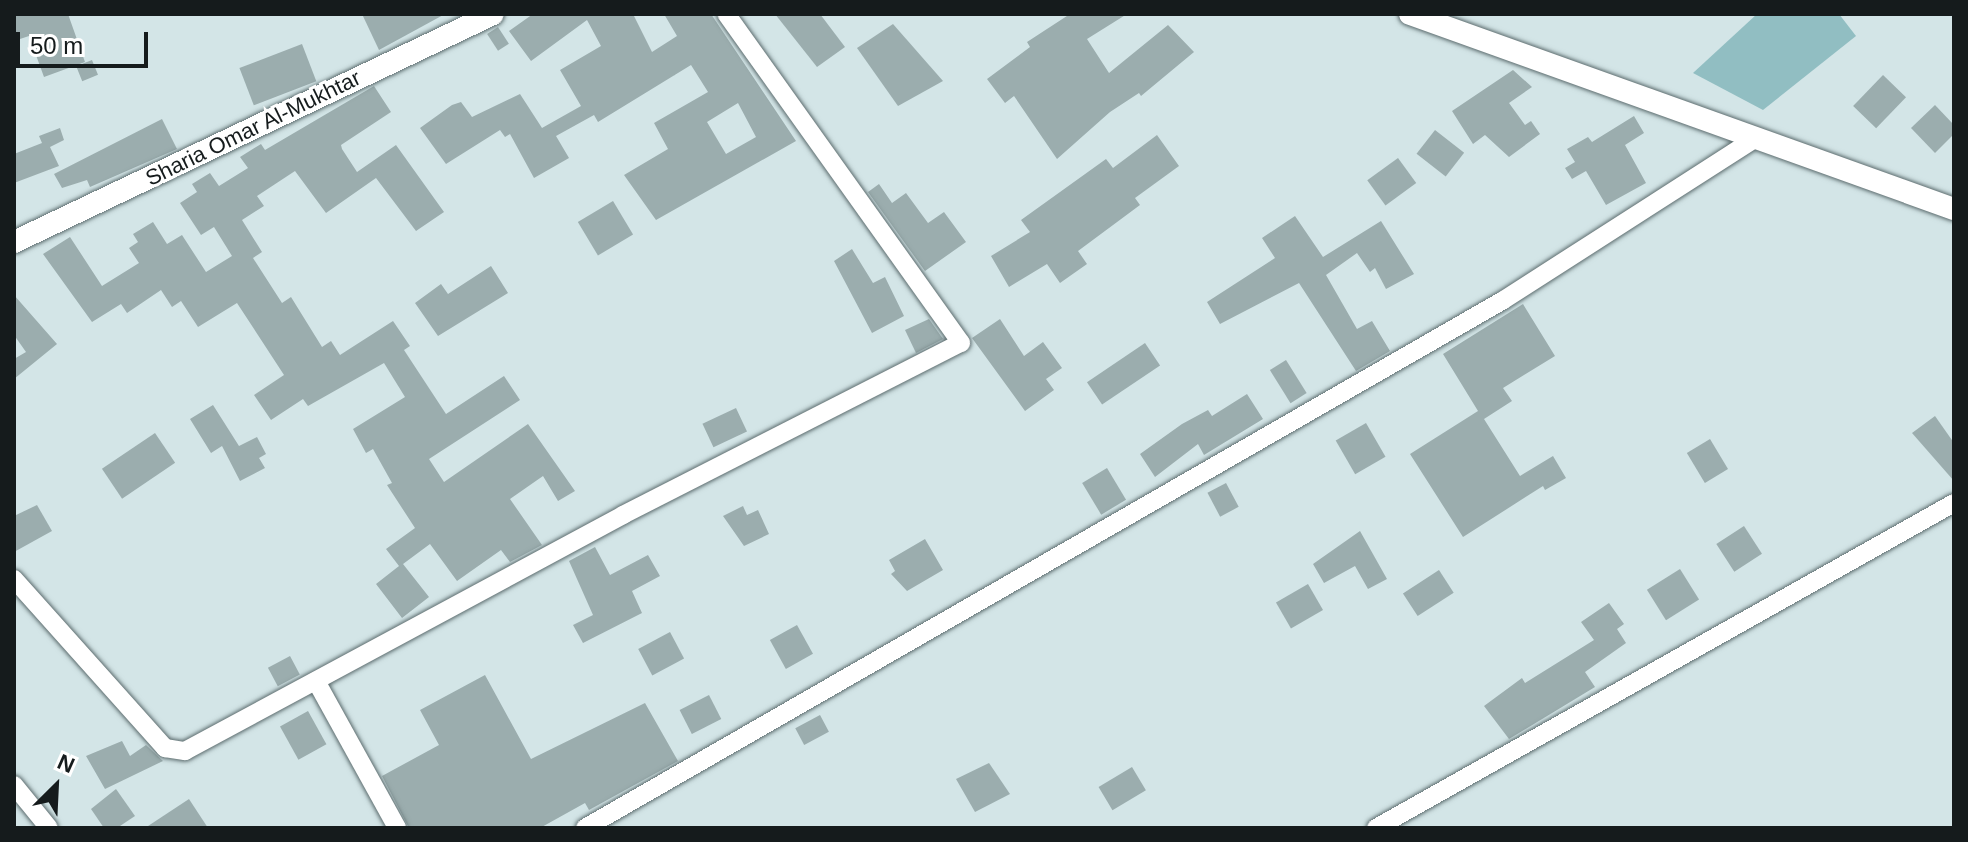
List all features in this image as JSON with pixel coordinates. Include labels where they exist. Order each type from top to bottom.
[{"type":"street","name":"Sharia Omar Al-Mukhtar","points":[[14,242],[493,14]]},
{"type":"street","points":[[14,579],[165,748],[176,752],[316,681],[623,515],[961,343],[726,14]]},
{"type":"street","points":[[1410,14],[1954,209]]},
{"type":"street","points":[[585,828],[1502,301],[1756,138]]},
{"type":"street","points":[[1376,828],[1954,503]]},
{"type":"street","points":[[316,681],[397,828]]},
{"type":"street","points":[[14,785],[49,828]]},
{"type":"shaded area","points":[[1757,14],[1839,14],[1856,36],[1763,110],[1693,73]]},
{"type":"building","points":[[14,14],[68,14],[85,62],[44,77],[29,36],[14,41]]},
{"type":"building","points":[[362,14],[445,14],[379,50]]},
{"type":"building","points":[[533,14],[633,14],[652,52],[677,36],[664,14],[711,14],[796,141],[656,220],[624,175],[668,149],[654,123],[708,92],[691,65],[598,122],[594,115],[556,136],[569,158],[534,178],[510,134],[505,137],[500,130],[446,164],[420,128],[452,105],[461,102],[472,117],[520,94],[542,128],[581,106],[560,70],[601,46],[587,20],[531,61],[509,31]],"holes":[[[738,103],[756,137],[726,154],[707,122]]]},
{"type":"building","points":[[775,14],[820,14],[845,47],[817,67]]},
{"type":"building","points":[[1070,14],[1127,14],[1087,39],[1109,73],[1168,25],[1194,52],[1141,96],[1139,93],[1110,112],[1057,159],[1014,96],[1005,103],[987,79],[1030,47],[1027,42]]},
{"type":"building","points":[[893,24],[943,81],[898,106],[857,48]]},
{"type":"building","points":[[498,27],[509,44],[498,51],[487,34]]},
{"type":"building","points":[[302,44],[316,81],[254,105],[239,68]]},
{"type":"building","points":[[92,60],[98,75],[82,81],[76,66]]},
{"type":"building","points":[[1513,70],[1532,87],[1509,103],[1525,125],[1531,121],[1540,134],[1509,157],[1485,135],[1473,144],[1452,111]]},
{"type":"building","points":[[1883,75],[1906,97],[1876,128],[1853,106]]},
{"type":"building","points":[[374,86],[391,112],[341,145],[342,149],[357,172],[396,145],[444,212],[416,231],[376,178],[326,213],[295,171],[257,196],[264,206],[242,220],[262,252],[253,258],[282,303],[291,297],[322,347],[331,341],[340,355],[393,321],[410,346],[404,350],[446,414],[504,376],[520,400],[429,459],[444,482],[528,424],[575,491],[558,501],[543,476],[510,499],[542,545],[510,562],[501,550],[457,581],[430,544],[403,564],[429,597],[402,618],[376,584],[399,566],[386,549],[415,528],[387,485],[392,483],[373,449],[366,453],[353,429],[405,397],[384,363],[308,406],[303,399],[271,420],[254,395],[284,375],[237,303],[198,327],[181,301],[172,307],[161,290],[127,313],[121,304],[92,322],[43,254],[70,237],[102,286],[139,263],[129,248],[138,242],[133,234],[153,222],[167,244],[182,235],[206,272],[232,256],[214,227],[201,235],[180,203],[197,192],[192,184],[210,173],[219,186],[248,168],[240,157],[261,144],[265,150]]},
{"type":"building","points":[[1935,105],[1954,125],[1954,134],[1935,153],[1911,128]]},
{"type":"building","points":[[1634,116],[1644,133],[1625,145],[1646,183],[1606,205],[1586,171],[1572,179],[1565,168],[1575,162],[1567,149],[1588,137],[1592,142]]},
{"type":"building","points":[[162,119],[177,149],[90,187],[87,180],[62,188],[54,174]]},
{"type":"building","points":[[60,128],[64,140],[50,147],[59,166],[14,183],[14,154],[42,143],[39,136]]},
{"type":"building","points":[[1435,130],[1464,153],[1446,176],[1417,154]]},
{"type":"building","points":[[1157,135],[1179,166],[1135,198],[1140,205],[1078,251],[1087,264],[1060,283],[1047,264],[1009,287],[991,256],[1030,232],[1021,220],[1106,159],[1113,168]]},
{"type":"building","points":[[1398,158],[1416,183],[1385,205],[1367,180]]},
{"type":"building","points":[[879,184],[892,203],[906,193],[928,223],[944,212],[966,242],[925,271],[868,192]]},
{"type":"building","points":[[613,201],[633,234],[598,256],[578,222]]},
{"type":"building","points":[[1295,216],[1323,257],[1381,221],[1414,274],[1386,289],[1375,268],[1370,272],[1357,253],[1326,275],[1357,329],[1372,321],[1390,351],[1356,371],[1299,283],[1220,324],[1207,302],[1275,258],[1262,238]]},
{"type":"building","points":[[852,249],[873,283],[885,277],[904,316],[872,333],[834,261]]},
{"type":"building","points":[[491,266],[508,293],[438,336],[415,303],[441,284],[448,294]]},
{"type":"building","points":[[14,295],[57,344],[14,379],[14,359],[26,352],[14,335]]},
{"type":"building","points":[[1523,304],[1555,356],[1503,388],[1512,401],[1484,419],[1520,476],[1553,456],[1566,478],[1545,490],[1543,486],[1463,537],[1410,454],[1478,411],[1443,354]]},
{"type":"building","points":[[929,319],[943,339],[916,353],[905,330]]},
{"type":"building","points":[[1000,319],[1024,356],[1043,342],[1062,368],[1046,379],[1054,390],[1025,411],[972,338]]},
{"type":"building","points":[[1145,343],[1160,365],[1102,405],[1087,382]]},
{"type":"building","points":[[1286,360],[1307,393],[1291,403],[1270,370]]},
{"type":"building","points":[[1247,394],[1263,419],[1204,455],[1198,444],[1155,477],[1140,454],[1182,424],[1208,410],[1212,416]]},
{"type":"building","points":[[213,405],[239,446],[257,437],[266,454],[259,458],[265,468],[240,481],[222,446],[211,453],[190,419]]},
{"type":"building","points":[[736,408],[747,432],[713,447],[702,424]]},
{"type":"building","points":[[1935,416],[1954,443],[1954,481],[1912,433]]},
{"type":"building","points":[[1366,423],[1386,457],[1355,474],[1336,440]]},
{"type":"building","points":[[155,433],[175,463],[122,499],[102,469]]},
{"type":"building","points":[[1710,439],[1728,469],[1705,483],[1687,453]]},
{"type":"building","points":[[1107,468],[1126,500],[1101,515],[1082,483]]},
{"type":"building","points":[[1226,483],[1239,507],[1220,517],[1207,493]]},
{"type":"building","points":[[37,505],[52,531],[14,552],[14,516]]},
{"type":"building","points":[[743,506],[747,515],[758,510],[769,534],[744,546],[723,516]]},
{"type":"building","points":[[1744,526],[1762,554],[1734,572],[1716,544]]},
{"type":"building","points":[[1360,531],[1387,579],[1368,589],[1355,566],[1324,583],[1313,564]]},
{"type":"building","points":[[925,539],[943,570],[907,591],[891,574],[895,571],[889,560]]},
{"type":"building","points":[[595,547],[610,575],[648,555],[660,576],[632,591],[642,613],[583,643],[573,625],[593,615],[569,561]]},
{"type":"building","points":[[1680,569],[1699,600],[1666,620],[1647,590]]},
{"type":"building","points":[[1439,570],[1454,593],[1418,616],[1403,593]]},
{"type":"building","points":[[1308,584],[1323,610],[1291,628],[1276,602]]},
{"type":"building","points":[[1609,603],[1624,624],[1617,629],[1626,643],[1585,672],[1595,687],[1509,739],[1484,706],[1522,678],[1525,683],[1594,640],[1581,622]]},
{"type":"building","points":[[797,625],[813,654],[786,669],[770,640]]},
{"type":"building","points":[[670,632],[684,658],[652,675],[638,649]]},
{"type":"building","points":[[290,656],[300,675],[278,686],[268,668]]},
{"type":"building","points":[[485,675],[531,759],[645,703],[678,761],[589,810],[585,803],[540,828],[409,828],[382,776],[439,745],[420,710]]},
{"type":"building","points":[[709,695],[721,719],[692,734],[680,710]]},
{"type":"building","points":[[308,711],[326,744],[298,760],[280,727]]},
{"type":"building","points":[[820,715],[829,732],[804,745],[795,728]]},
{"type":"building","points":[[122,741],[130,756],[146,745],[163,761],[105,789],[86,756]]},
{"type":"building","points":[[989,763],[1010,794],[975,812],[956,779]]},
{"type":"building","points":[[1132,767],[1146,790],[1112,810],[1099,787]]},
{"type":"building","points":[[116,789],[135,816],[117,828],[104,828],[91,809]]},
{"type":"building","points":[[189,799],[208,828],[145,828]]}]
